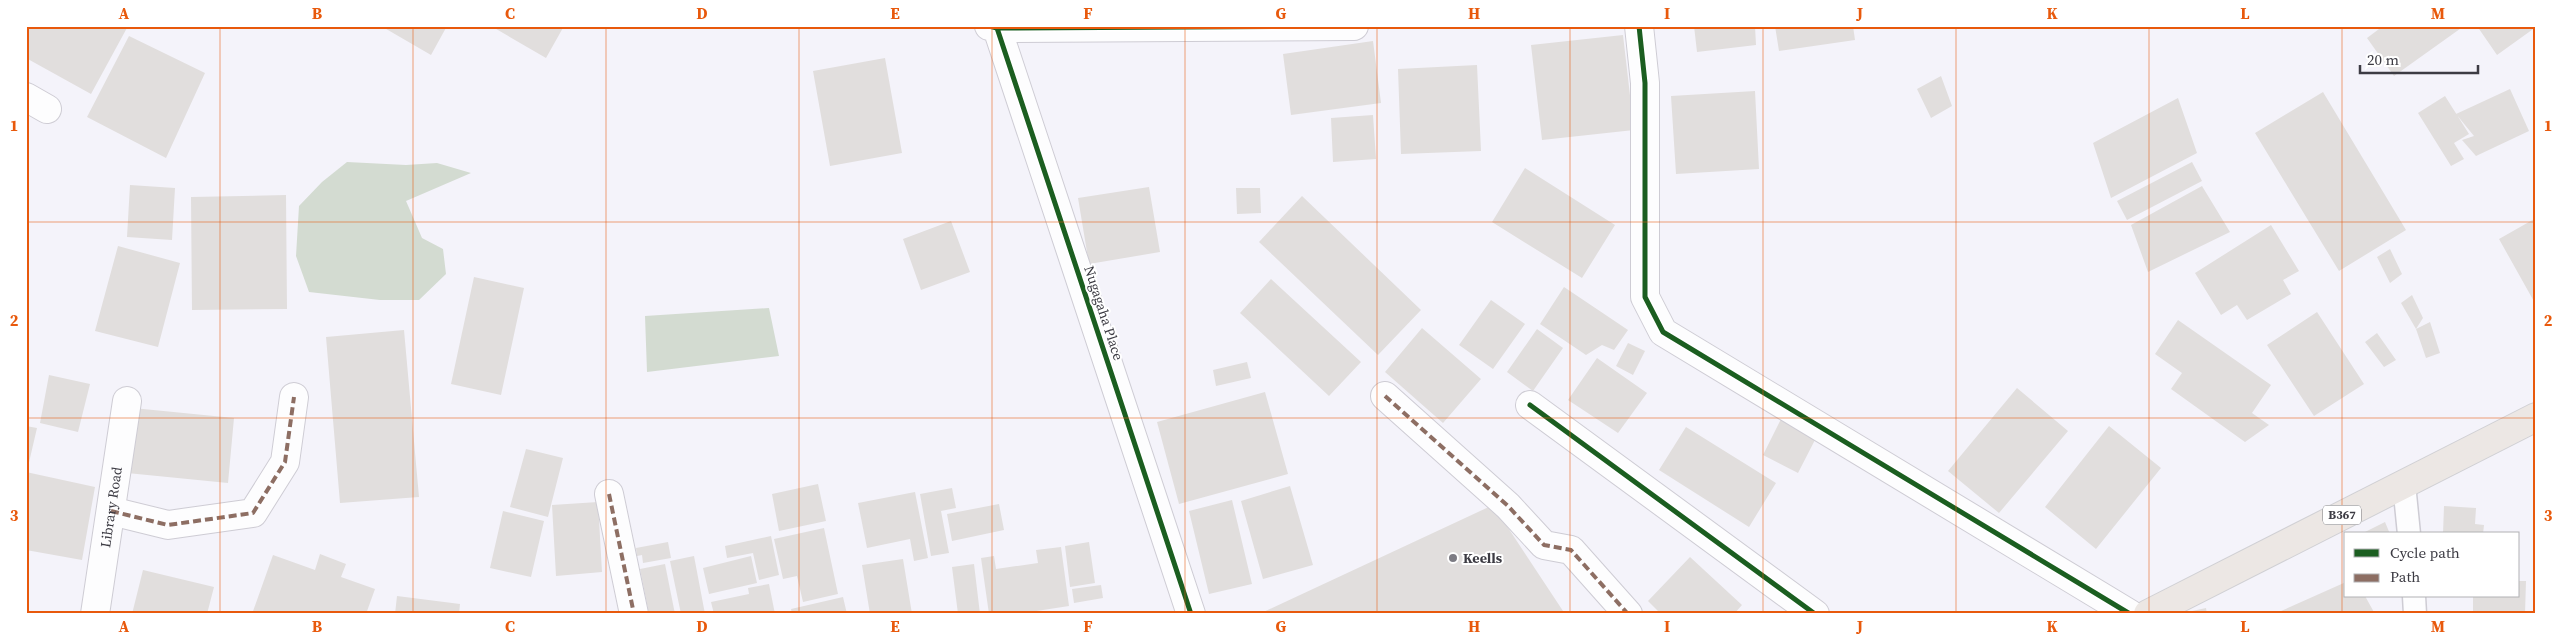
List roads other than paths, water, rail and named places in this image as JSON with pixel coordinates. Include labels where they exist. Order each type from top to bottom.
[{"type":"main road","name":"B367","points":[[2148,614],[2536,417]]},
{"type":"street","points":[[993,27],[1354,26]]},
{"type":"street","points":[[1639,26],[1645,82],[1645,297],[1663,332],[2130,614]]},
{"type":"street","name":"Nugagaha Place","points":[[993,27],[1191,614]]},
{"type":"street","points":[[111,511],[168,525],[253,513],[285,462],[294,396]]},
{"type":"street","points":[[1385,396],[1508,506],[1544,545],[1572,550],[1628,614]]},
{"type":"street","name":"Library Road","points":[[95,614],[127,401]]},
{"type":"street","points":[[1530,405],[1815,614]]},
{"type":"street","points":[[609,494],[634,614]]},
{"type":"lane","points":[[2404,484],[2409,532]]},
{"type":"lane","points":[[2414,598],[2415,614]]},
{"type":"place","name":"Keells","points":[[1453,558]]}]
